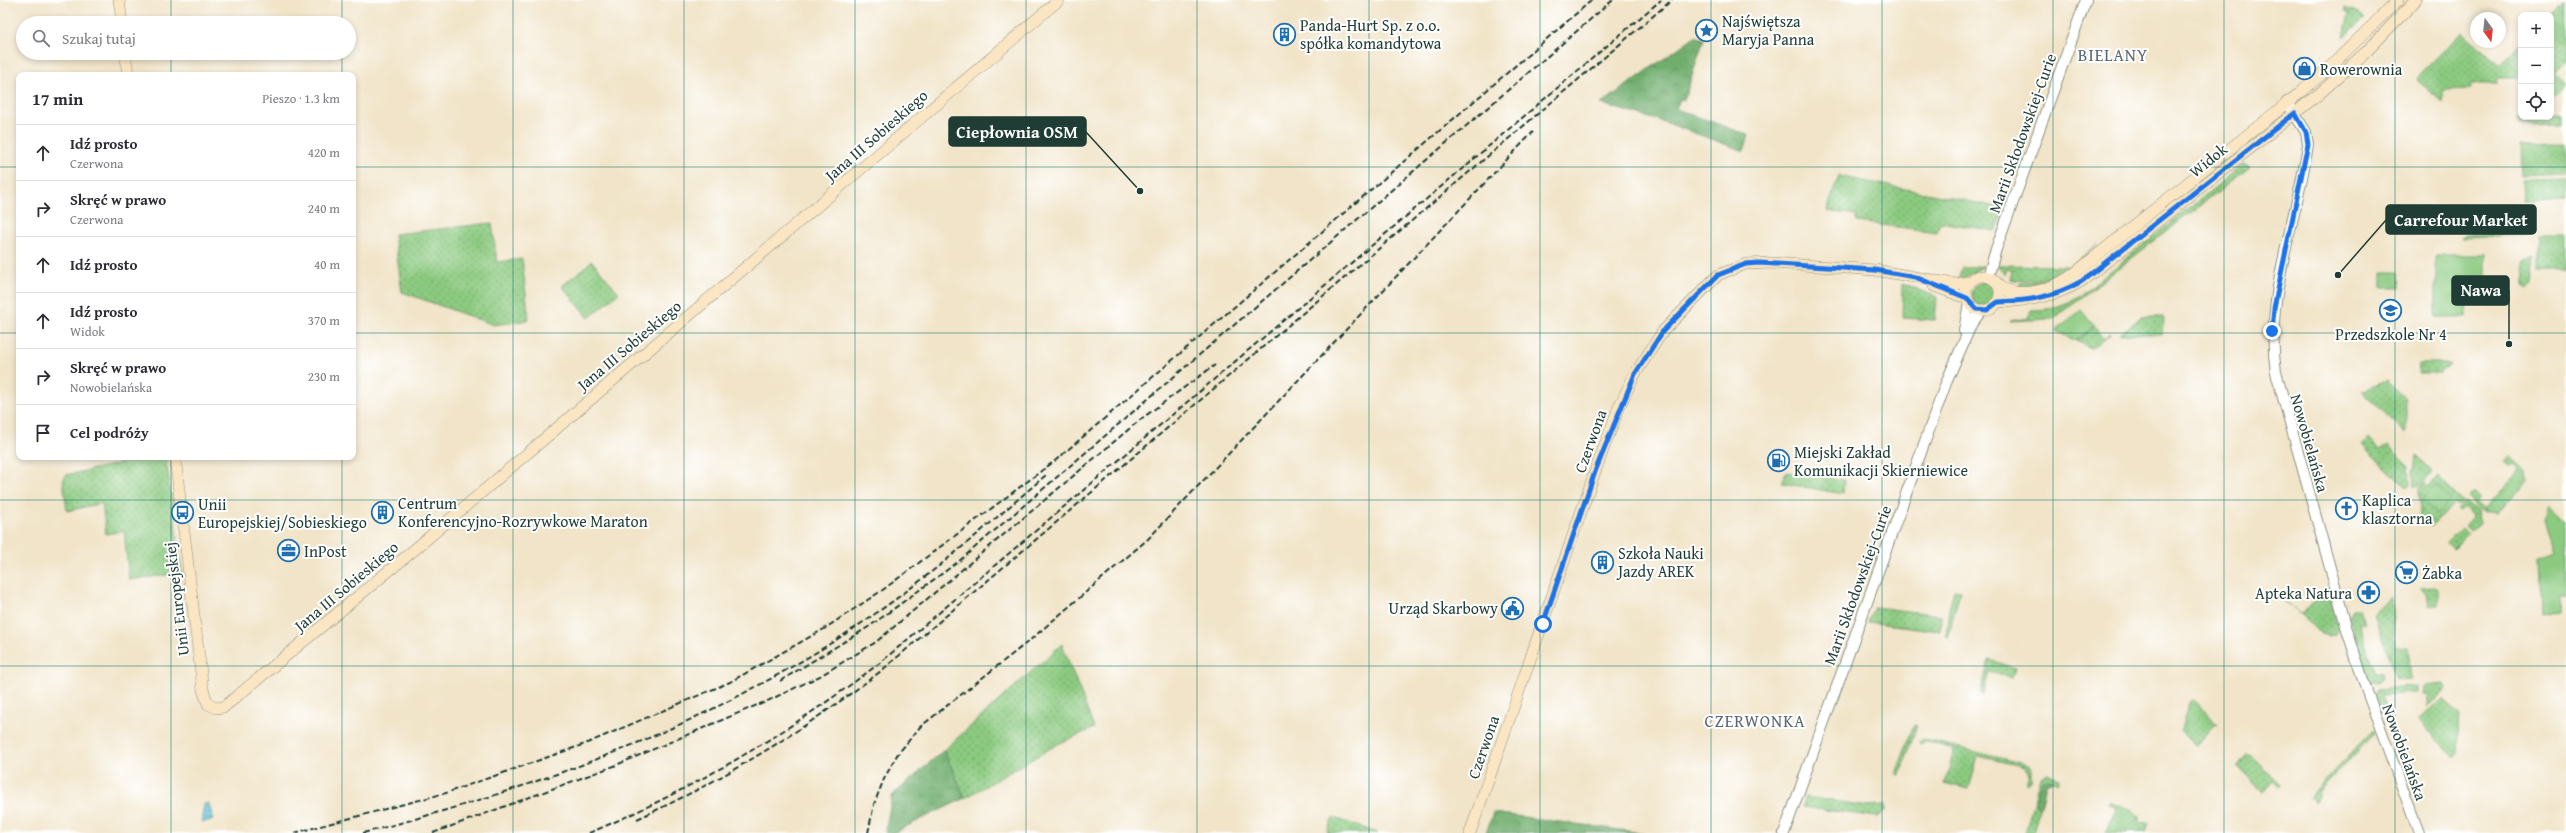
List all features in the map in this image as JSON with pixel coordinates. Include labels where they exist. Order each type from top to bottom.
[{"type":"main road","points":[[119,0],[121,16]]},
{"type":"main road","name":"Jana III Sobieskiego","points":[[216,708],[224,707],[232,702],[414,550],[1059,0]]},
{"type":"main road","name":"Widok","points":[[1999,287],[2007,291],[2020,293],[2043,290],[2062,282],[2332,65],[2398,0]]},
{"type":"main road","name":"Widok","points":[[1998,302],[2045,298],[2060,293],[2082,281],[2295,113],[2366,52],[2416,0]]},
{"type":"main road","points":[[127,60],[128,72]]},
{"type":"main road","name":"Czerwona","points":[[1470,833],[1596,469],[1619,407],[1635,374],[1663,331],[1718,275],[1746,264],[1772,263],[1875,270],[1954,284],[1970,282]]},
{"type":"main road","name":"Czerwona","points":[[1915,277],[1968,300]]},
{"type":"main road","points":[[1978,277],[1988,277],[1999,287],[1998,302],[1991,308],[1982,310],[1968,300],[1970,282],[1978,277]]},
{"type":"main road","name":"Unii Europejskiej","points":[[175,460],[203,690],[208,704],[216,708]]},
{"type":"street","name":"Marii Skłodowskiej-Curie","points":[[1988,277],[1996,249],[2086,0]]},
{"type":"street","name":"Nowobielańska","points":[[2287,102],[2306,132],[2308,144],[2274,308],[2272,339],[2276,372],[2352,645],[2419,833]]},
{"type":"street","name":"Marii Skłodowskiej-Curie","points":[[1960,348],[1968,300]]},
{"type":"street","name":"Marii Skłodowskiej-Curie","points":[[1784,833],[1960,348],[1972,323],[1982,310]]},
{"type":"green space","points":[[2566,1],[2566,61],[2556,72],[2566,81],[2566,85],[2558,93],[2554,93],[2554,12],[2551,12],[2559,4],[2561,6]]},
{"type":"green space","points":[[2345,8],[2357,12],[2364,19],[2344,37],[2349,13],[2345,12]]},
{"type":"green space","points":[[2463,32],[2470,38],[2470,48],[2481,48],[2500,65],[2518,46],[2518,78],[2498,78],[2497,84],[2471,84],[2471,89],[2444,90],[2442,102],[2416,79],[2421,72]]},
{"type":"green space","points":[[1695,36],[1704,39],[1684,100],[1680,99],[1676,109],[1749,135],[1744,151],[1664,122],[1601,104]]},
{"type":"green space","points":[[2554,114],[2566,114],[2566,123],[2520,124],[2517,121],[2518,120],[2554,120]]},
{"type":"green space","points":[[2566,144],[2566,174],[2522,176],[2521,145]]},
{"type":"green space","points":[[2244,164],[2250,167],[2053,319],[2009,321],[2028,318],[2031,310],[2058,306],[2082,294]]},
{"type":"green space","points":[[1839,175],[2004,208],[1996,231],[1940,222],[1937,232],[1857,222],[1857,215],[1827,211]]},
{"type":"green space","points":[[2566,179],[2566,200],[2523,201],[2522,180]]},
{"type":"green space","points":[[492,223],[497,262],[522,259],[529,320],[494,325],[402,292],[394,234]]},
{"type":"green space","points":[[2531,233],[2533,235],[2462,237],[2465,234]]},
{"type":"green space","points":[[2540,239],[2566,239],[2566,273],[2540,273]]},
{"type":"green space","points":[[2098,245],[2062,276],[2046,284],[2020,289],[2021,283],[2044,280],[2063,271]]},
{"type":"green space","points":[[2436,255],[2486,255],[2486,299],[2467,299],[2466,317],[2436,317]]},
{"type":"green space","points":[[2535,259],[2534,286],[2528,290],[2525,287],[2524,262]]},
{"type":"green space","points":[[592,261],[619,293],[589,318],[562,286]]},
{"type":"green space","points":[[1998,265],[2067,266],[2047,277],[2026,281],[2010,279],[2012,271],[2007,269],[2005,275]]},
{"type":"green space","points":[[1984,266],[1958,281],[1962,267]]},
{"type":"green space","points":[[2382,272],[2399,272],[2400,287],[2382,287]]},
{"type":"green space","points":[[1984,282],[1989,283],[1995,289],[1995,299],[1989,305],[1984,306],[1979,305],[1973,299],[1972,294],[1973,289],[1979,283]]},
{"type":"green space","points":[[1903,283],[1937,297],[1935,320],[1902,318]]},
{"type":"green space","points":[[2081,310],[2094,326],[2076,341],[2056,331]]},
{"type":"green space","points":[[2142,317],[2163,317],[2162,334],[2119,334]]},
{"type":"green space","points":[[2092,328],[2096,329],[2103,338],[2111,333],[2091,348],[2076,341]]},
{"type":"green space","points":[[2419,363],[2450,363],[2440,373],[2418,373]]},
{"type":"green space","points":[[2386,381],[2406,399],[2406,434],[2362,391]]},
{"type":"green space","points":[[2369,439],[2380,450],[2388,445],[2409,466],[2410,485],[2407,488],[2362,445]]},
{"type":"green space","points":[[2417,455],[2432,471],[2424,482],[2414,487],[2413,470],[2415,470]]},
{"type":"green space","points":[[2510,456],[2527,472],[2528,481],[2496,513],[2481,511],[2468,498],[2474,492],[2480,498],[2476,502],[2484,509],[2520,471],[2513,464],[2510,467],[2504,462]]},
{"type":"green space","points":[[136,460],[166,460],[182,573],[129,580],[124,531],[106,534],[102,503],[67,511],[63,481],[66,475]]},
{"type":"green space","points":[[1786,472],[1844,480],[1843,494],[1782,483]]},
{"type":"green space","points":[[2438,476],[2462,501],[2458,506],[2455,504],[2431,527],[2420,517],[2419,487],[2425,483],[2429,486]]},
{"type":"green space","points":[[2437,485],[2451,499],[2437,514],[2422,500]]},
{"type":"green space","points":[[2464,502],[2478,510],[2479,524],[2470,531],[2465,526],[2473,517],[2464,507],[2459,512],[2456,510]]},
{"type":"green space","points":[[2551,507],[2566,522],[2566,593],[2559,593],[2558,610],[2542,612],[2540,554],[2556,548],[2546,520]]},
{"type":"green space","points":[[2462,528],[2468,534],[2453,549],[2447,543]]},
{"type":"green space","points":[[2435,588],[2438,590],[2438,605],[2428,606],[2426,594],[2421,589]]},
{"type":"green space","points":[[2328,589],[2339,629],[2336,634],[2330,636],[2322,634],[2276,593],[2300,614]]},
{"type":"green space","points":[[1954,590],[1960,591],[1948,638],[1946,636],[1949,608]]},
{"type":"green space","points":[[2391,596],[2395,647],[2408,647],[2411,678],[2396,679],[2374,614]]},
{"type":"green space","points":[[1874,607],[1941,615],[1940,631],[1868,622]]},
{"type":"green space","points":[[2353,610],[2359,610],[2364,623],[2359,624],[2376,674],[2381,672],[2382,677],[2379,682],[2370,682],[2367,678],[2349,617]]},
{"type":"green space","points":[[1062,644],[1094,728],[1058,744],[965,798],[944,750]]},
{"type":"green space","points":[[1989,660],[2016,668],[2013,678],[1989,672],[1983,695],[1980,694]]},
{"type":"green space","points":[[2444,684],[2446,689],[2427,708],[2427,695],[2422,695],[2423,686]]},
{"type":"green space","points":[[2416,686],[2416,693],[2381,695],[2387,712],[2380,713],[2373,695],[2377,689]]},
{"type":"green space","points":[[2443,698],[2459,714],[2457,753],[2454,757],[2418,721]]},
{"type":"green space","points":[[2193,700],[2219,725],[2216,724],[2195,746],[2181,730],[2188,704]]},
{"type":"green space","points":[[1914,725],[1917,726],[1900,775],[1896,774]]},
{"type":"green space","points":[[2373,730],[2374,734],[2319,791],[2318,797],[2314,802],[2311,797],[2308,798]]},
{"type":"green space","points":[[1923,739],[2025,764],[2031,768],[2031,780],[2026,783],[2029,774],[2025,767],[1978,756],[1969,789],[1945,783],[1954,749],[1926,742],[1920,744],[1919,742]]},
{"type":"green space","points":[[944,750],[965,798],[893,833],[885,833],[892,796]]},
{"type":"green space","points":[[2247,754],[2252,755],[2281,784],[2280,786],[2274,780],[2263,792],[2237,767]]},
{"type":"green space","points":[[2047,773],[2059,779],[2058,783],[2053,781],[2046,784],[2034,833],[2025,833],[2040,776]]},
{"type":"green space","points":[[2045,779],[2053,780],[2046,784],[2040,809],[2035,803],[2041,782]]},
{"type":"green space","points":[[1806,797],[1869,806],[1885,805],[1886,810],[1877,817],[1802,807]]},
{"type":"green space","points":[[2110,801],[2133,810],[2139,817],[2139,823],[2149,822],[2146,832],[2106,833],[2117,807],[2109,803]]},
{"type":"green space","points":[[1493,813],[1643,833],[1486,833]]},
{"type":"green space","points":[[1335,818],[1378,833],[1327,833],[1332,819]]},
{"type":"water","points":[[209,803],[213,820],[201,822],[204,804]]},
{"type":"railway","points":[[294,833],[446,793],[585,744],[730,682],[824,629],[884,589],[1056,460],[1592,0]]},
{"type":"railway","points":[[780,681],[870,626],[958,562],[1613,0]]},
{"type":"railway","points":[[589,833],[628,816],[704,778],[741,757],[812,712],[881,662],[1661,0]]},
{"type":"railway","points":[[637,819],[701,788],[763,752],[823,713],[881,671],[1672,0]]},
{"type":"railway","points":[[868,833],[874,804],[884,779],[897,755],[920,727],[1029,641],[1148,539],[1533,132]]},
{"type":"railway","points":[[759,705],[820,676],[876,642],[1141,419],[1215,365]]},
{"type":"railway","points":[[363,833],[495,795],[560,773],[687,721],[749,691],[808,657],[890,603],[958,550],[1046,475]]},
{"type":"railway","points":[[433,833],[614,766],[762,703]]},
{"type":"place","name":"Najświętsza Maryja Panna","points":[[1707,30]]},
{"type":"place","name":"Panda-Hurt Sp. z o.o. spółka komandytowa","points":[[1284,34]]},
{"type":"place","name":"Rowerownia","points":[[2304,69]]},
{"type":"place","name":"Ciepłownia OSM","points":[[1140,191]]},
{"type":"place","name":"Carrefour Market","points":[[2338,275]]},
{"type":"place","name":"Przedszkole Nr 4","points":[[2391,311]]},
{"type":"place","name":"Nawa","points":[[2509,344]]},
{"type":"place","name":"Miejski Zakład Komunikacji Skierniewice","points":[[1778,461]]},
{"type":"place","name":"Kaplica klasztorna","points":[[2347,509]]},
{"type":"place","name":"Centrum Konferencyjno-Rozrywkowe Maraton","points":[[383,512]]},
{"type":"place","name":"Unii Europejskiej/Sobieskiego","points":[[182,513]]},
{"type":"place","name":"InPost","points":[[288,551]]},
{"type":"place","name":"Szkoła Nauki Jazdy AREK","points":[[1603,562]]},
{"type":"place","name":"Żabka","points":[[2407,573]]},
{"type":"place","name":"Apteka Natura","points":[[2368,593]]},
{"type":"place","name":"Urząd Skarbowy","points":[[1513,608]]},
{"type":"district","name":"BIELANY","points":[[2113,54]]},
{"type":"district","name":"CZERWONKA","points":[[1755,720]]},
{"type":"route","points":[[1543,624],[1596,469],[1619,407],[1635,374],[1663,331],[1718,275],[1732,268],[1746,264],[1772,263],[1889,272],[1915,277],[1967,298],[1972,306],[1982,310],[1987,310],[1995,306],[1998,302],[2028,301],[2045,298],[2069,289],[2082,281],[2274,127],[2295,113],[2306,132],[2308,144],[2274,308],[2272,331]]}]
